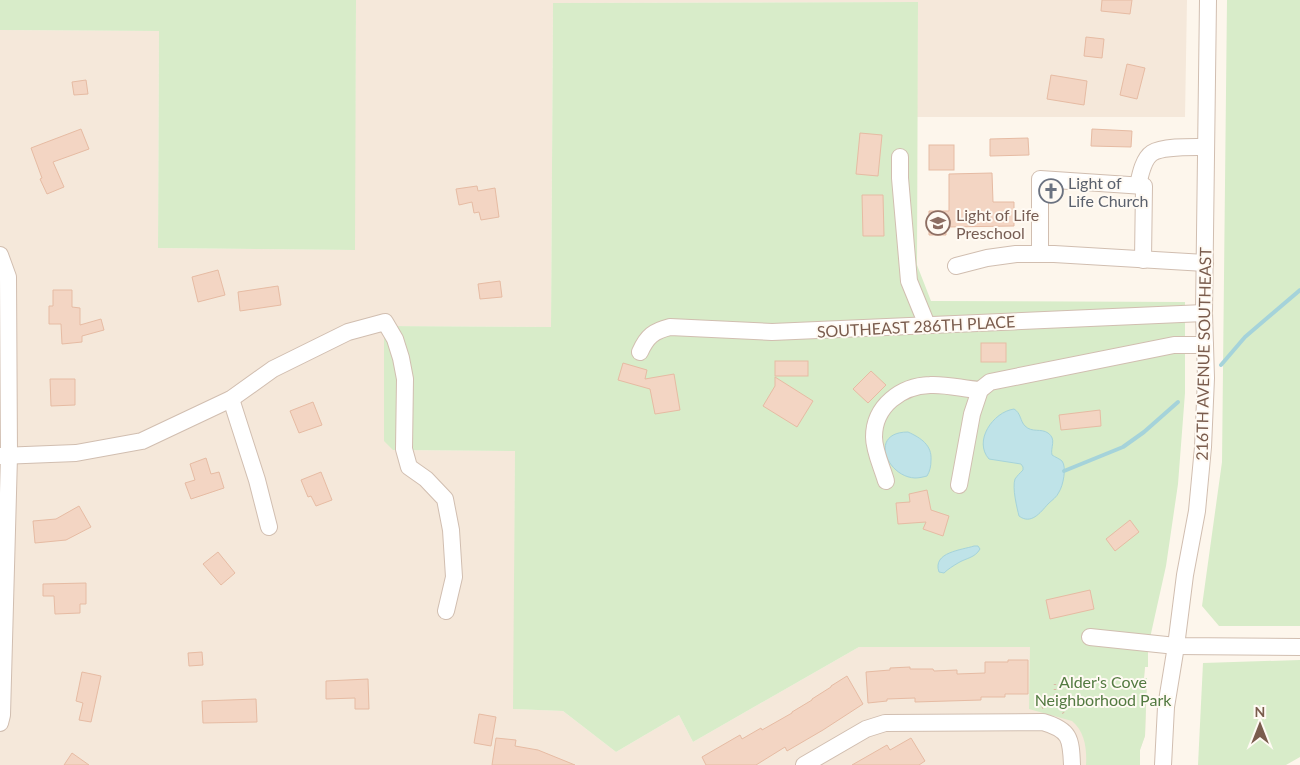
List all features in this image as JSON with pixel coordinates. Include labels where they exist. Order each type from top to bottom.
[{"type":"street","name":"216TH AVENUE SOUTHEAST","points":[[1163,765],[1166,706],[1185,574],[1197,511],[1203,437],[1206,378],[1204,313],[1208,0]]},
{"type":"street","points":[[1138,185],[1142,167],[1151,154],[1170,148],[1206,147]]},
{"type":"street","points":[[900,157],[900,178],[910,281],[927,325]]},
{"type":"street","points":[[1040,254],[1040,179],[1144,186],[1143,260]]},
{"type":"street","points":[[956,266],[986,258],[1016,254],[1205,263]]},
{"type":"street","points":[[0,255],[8,277],[2,715],[0,723]]},
{"type":"street","name":"SOUTHEAST 286TH PLACE","points":[[640,352],[644,341],[657,330],[670,327],[772,332],[1204,313]]},
{"type":"street","points":[[5,456],[76,453],[142,442],[231,399],[273,369],[348,332],[385,322],[395,339],[405,379],[404,449],[409,466],[426,479],[445,499],[451,530],[454,577],[446,611]]},
{"type":"street","points":[[959,485],[972,414],[980,390],[990,382],[1174,346],[1205,345]]},
{"type":"street","points":[[886,481],[874,433],[884,406],[892,398],[916,387],[931,385],[980,390]]},
{"type":"street","points":[[231,399],[257,480],[269,527]]},
{"type":"street","points":[[1090,637],[1176,646],[1300,647]]},
{"type":"street","points":[[804,765],[866,730],[885,723],[1043,722],[1061,728],[1067,734],[1072,747],[1072,765]]},
{"type":"path","points":[[1055,684],[1055,700]]},
{"type":"shaded area","points":[[356,0],[1187,0],[1185,117],[917,117],[918,2],[553,3],[551,327],[385,326],[393,450],[515,451],[514,709],[563,711],[616,752],[679,715],[693,742],[859,647],[1030,647],[1148,667],[1145,667],[1144,678],[1147,678],[1145,736],[1140,750],[1140,765],[0,765],[0,30],[159,31],[158,248],[354,250]]},
{"type":"green space","points":[[0,0],[356,0],[355,250],[158,248],[159,31],[0,30]]},
{"type":"green space","points":[[1227,0],[1300,0],[1300,626],[1219,626],[1202,606],[1222,462]]},
{"type":"green space","name":"Alder's Cove Neighborhood Park","points":[[918,2],[917,265],[931,301],[1185,302],[1185,393],[1178,484],[1166,566],[1148,647],[1148,667],[1145,667],[1144,678],[1147,678],[1145,736],[1140,750],[1140,765],[1086,765],[1084,741],[1080,730],[1072,721],[1029,709],[1030,647],[859,647],[693,742],[679,715],[616,752],[563,711],[513,709],[515,451],[393,450],[384,441],[384,326],[551,327],[553,3]]},
{"type":"green space","points":[[1300,660],[1300,757],[1286,765],[1198,765],[1203,663]]},
{"type":"water","points":[[1014,409],[1023,424],[1028,428],[1051,435],[1053,441],[1052,455],[1062,461],[1064,468],[1063,481],[1057,495],[1031,519],[1019,516],[1014,493],[1015,479],[1023,470],[1023,467],[1021,464],[989,459],[983,444],[984,436],[993,421],[1006,411]]},
{"type":"water","points":[[908,432],[925,443],[930,450],[931,464],[927,476],[915,478],[905,476],[896,470],[886,455],[885,446],[888,439],[896,434]]},
{"type":"water","points":[[978,546],[980,549],[976,554],[944,573],[939,572],[938,565],[944,556]]},
{"type":"building","points":[[1102,0],[1132,0],[1130,14],[1101,11]]},
{"type":"building","points":[[1086,37],[1104,39],[1102,58],[1084,56]]},
{"type":"building","points":[[1127,64],[1145,68],[1137,99],[1120,95]]},
{"type":"building","points":[[1051,75],[1087,81],[1084,105],[1047,99]]},
{"type":"building","points":[[86,80],[88,94],[74,95],[72,82]]},
{"type":"building","points":[[81,129],[89,149],[53,162],[64,187],[47,194],[40,179],[42,178],[31,148]]},
{"type":"building","points":[[1092,129],[1132,131],[1131,147],[1091,146]]},
{"type":"building","points":[[860,133],[882,135],[878,176],[856,174]]},
{"type":"building","points":[[1028,138],[1029,155],[990,156],[990,139]]},
{"type":"building","points":[[929,145],[954,145],[954,170],[929,170]]},
{"type":"building","points":[[992,173],[993,202],[1014,202],[1014,226],[946,227],[946,235],[929,235],[929,211],[949,211],[949,174]]},
{"type":"building","points":[[477,186],[478,191],[495,188],[499,217],[481,220],[479,212],[474,213],[472,202],[459,205],[456,189]]},
{"type":"building","points":[[862,195],[883,195],[884,236],[863,236]]},
{"type":"building","points":[[218,270],[225,295],[198,302],[192,277]]},
{"type":"building","points":[[500,281],[502,297],[480,299],[478,284]]},
{"type":"building","points":[[278,286],[281,305],[240,311],[238,292]]},
{"type":"building","points":[[53,290],[72,290],[72,307],[80,308],[80,325],[101,319],[104,330],[82,336],[82,342],[62,344],[61,324],[49,324],[49,306],[53,306]]},
{"type":"building","points":[[981,343],[1006,343],[1006,362],[981,362]]},
{"type":"building","points":[[775,361],[808,361],[808,376],[775,376]]},
{"type":"building","points":[[623,363],[647,370],[645,379],[674,374],[680,410],[655,414],[650,389],[618,380]]},
{"type":"building","points":[[871,371],[886,385],[868,403],[853,389]]},
{"type":"building","points":[[775,377],[813,401],[797,427],[763,406],[775,386]]},
{"type":"building","points":[[50,379],[75,379],[75,405],[51,406]]},
{"type":"building","points":[[313,402],[322,425],[299,433],[290,411]]},
{"type":"building","points":[[1100,410],[1101,426],[1061,430],[1059,415]]},
{"type":"building","points":[[206,458],[211,474],[219,472],[224,488],[191,499],[185,483],[195,480],[190,464]]},
{"type":"building","points":[[321,472],[332,500],[316,506],[311,496],[308,497],[301,480]]},
{"type":"building","points":[[927,490],[931,510],[949,516],[943,536],[923,529],[926,522],[898,524],[896,503],[910,502],[909,494]]},
{"type":"building","points":[[79,506],[91,527],[66,540],[35,543],[33,521],[56,519]]},
{"type":"building","points":[[1130,520],[1139,532],[1115,551],[1106,539]]},
{"type":"building","points":[[218,552],[235,573],[221,585],[203,564]]},
{"type":"building","points":[[86,583],[86,604],[80,604],[80,613],[55,614],[54,596],[43,596],[43,584]]},
{"type":"building","points":[[1090,590],[1094,609],[1050,619],[1046,600]]},
{"type":"building","points":[[202,652],[203,665],[189,666],[188,653]]},
{"type":"building","points":[[1008,660],[1028,660],[1028,694],[1005,694],[1005,697],[981,697],[981,700],[915,702],[915,698],[887,699],[887,701],[868,703],[866,672],[910,667],[910,669],[933,669],[934,671],[957,670],[957,674],[985,673],[985,662],[1008,662]]},
{"type":"building","points":[[82,672],[101,676],[91,722],[79,720],[83,703],[76,701]]},
{"type":"building","points":[[847,676],[863,704],[823,730],[787,751],[785,747],[756,765],[706,765],[702,757],[740,735],[742,739],[761,728],[762,730],[792,713]]},
{"type":"building","points":[[368,679],[369,709],[355,709],[355,698],[326,699],[326,681]]},
{"type":"building","points":[[256,699],[257,722],[203,723],[202,701]]},
{"type":"building","points":[[479,714],[496,717],[491,746],[474,743]]},
{"type":"building","points":[[496,738],[516,740],[515,746],[538,750],[575,765],[492,765]]},
{"type":"building","points":[[911,738],[925,761],[919,765],[852,765],[887,745],[890,750]]},
{"type":"building","points":[[72,753],[89,765],[64,765]]},
{"type":"waterway","points":[[1221,365],[1245,337],[1300,290]]},
{"type":"waterway","points":[[1064,471],[1123,447],[1144,432],[1178,402]]},
{"type":"place","name":"Light of Life Church","points":[[1051,191]]},
{"type":"place","name":"Light of Life Preschool","points":[[938,223]]}]
